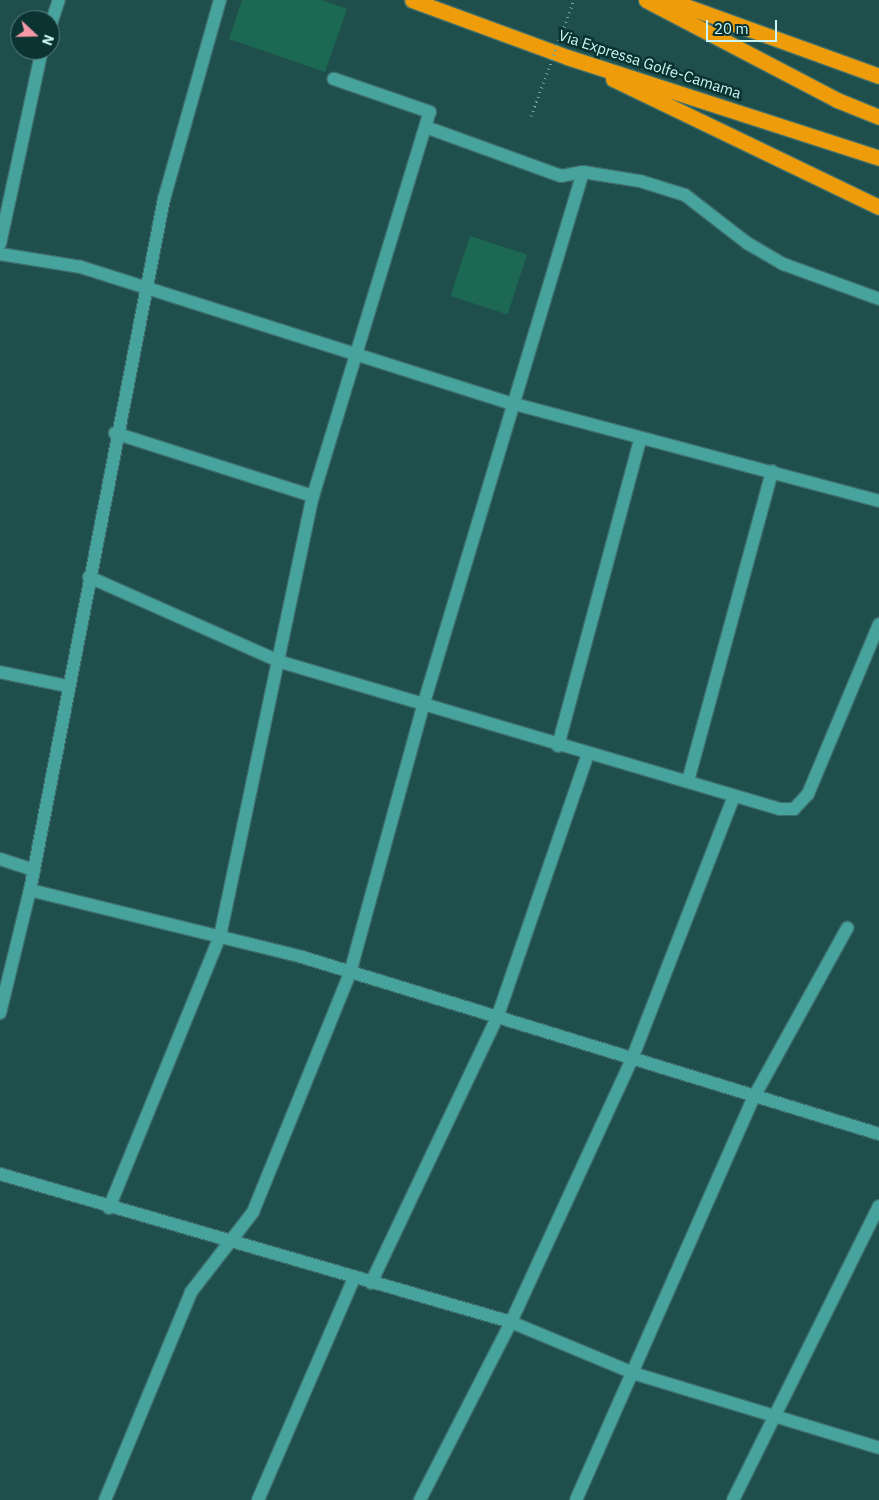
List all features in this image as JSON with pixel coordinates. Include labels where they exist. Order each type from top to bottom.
[{"type":"highway","name":"Via Expressa Golfe-Camama","points":[[412,0],[567,57],[879,158]]},
{"type":"highway","points":[[646,0],[837,100],[879,117]]},
{"type":"highway","points":[[669,0],[879,76]]},
{"type":"highway","points":[[567,57],[879,207]]},
{"type":"street","points":[[0,1013],[3,985],[30,890],[67,686],[90,577],[115,433],[148,287],[164,199],[220,0]]},
{"type":"street","points":[[0,244],[40,60]]},
{"type":"street","points":[[109,1208],[220,936],[282,662],[313,496],[430,112],[334,78]]},
{"type":"street","points":[[426,126],[561,176],[583,172],[640,181],[685,195],[739,238],[783,264],[879,299]]},
{"type":"street","points":[[105,1500],[191,1292],[253,1212],[350,973],[423,706],[511,403],[583,172]]},
{"type":"street","points":[[0,254],[81,266],[356,356],[640,441],[772,471],[879,501]]},
{"type":"street","points":[[115,433],[313,496]]},
{"type":"street","points":[[558,746],[640,441]]},
{"type":"street","points":[[688,781],[772,471]]},
{"type":"street","points":[[90,577],[282,662],[558,746],[688,781],[734,796],[794,809],[803,800],[876,641],[879,624]]},
{"type":"street","points":[[0,672],[67,686]]},
{"type":"street","points":[[371,1283],[497,1018],[588,754]]},
{"type":"street","points":[[420,1500],[511,1322],[632,1059],[734,796]]},
{"type":"street","points":[[0,859],[34,870]]},
{"type":"street","points":[[30,890],[220,936],[350,973],[879,1134]]},
{"type":"street","points":[[576,1500],[636,1374],[755,1095],[847,928]]},
{"type":"street","points":[[0,1174],[228,1243],[511,1322],[636,1374],[879,1448]]},
{"type":"street","points":[[733,1500],[879,1206]]},
{"type":"street","points":[[258,1500],[354,1278]]},
{"type":"path","points":[[531,116],[574,0]]},
{"type":"building","points":[[242,0],[322,0],[347,9],[325,72],[229,39]]},
{"type":"building","points":[[470,236],[527,255],[508,314],[451,296]]}]
